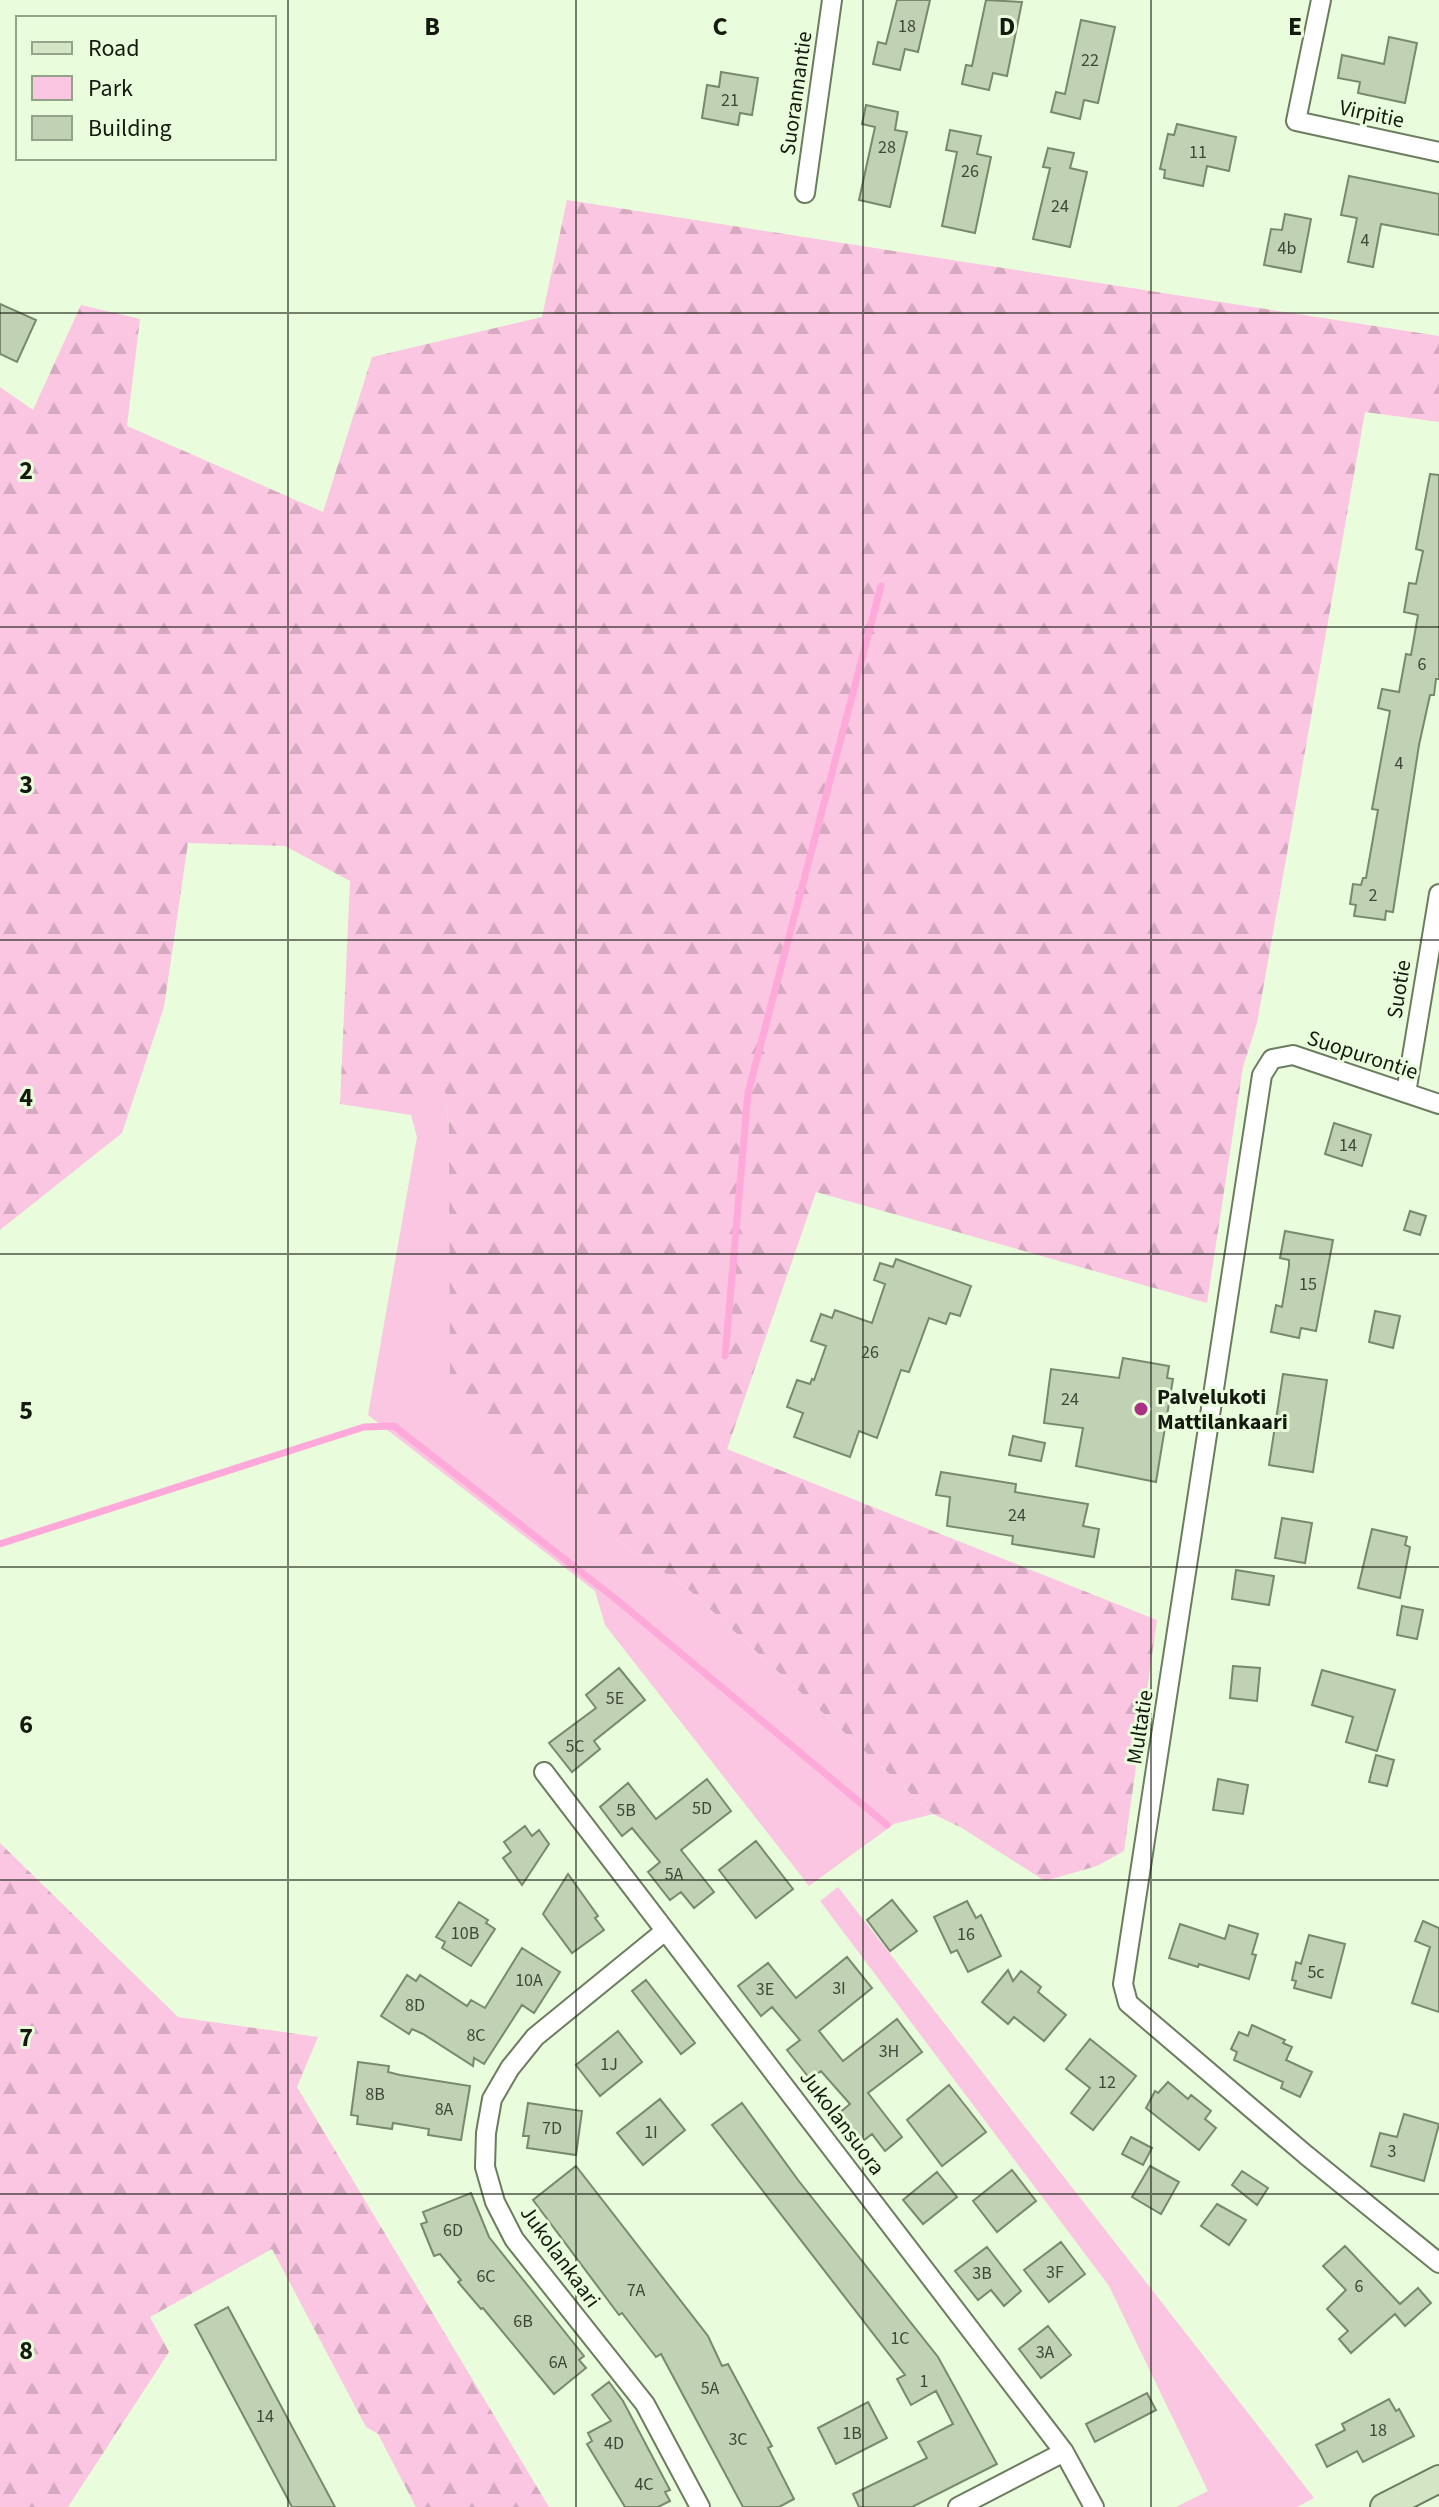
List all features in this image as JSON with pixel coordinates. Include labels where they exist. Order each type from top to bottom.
[{"type":"street","name":"Suorannantie","points":[[805,193],[832,0]]},
{"type":"street","name":"Virpitie","points":[[1321,0],[1296,121],[1439,152]]},
{"type":"street","name":"Suotie","points":[[1406,1093],[1439,894]]},
{"type":"street","name":"Suopurontie","points":[[1272,1059],[1293,1055],[1439,1104]]},
{"type":"street","name":"Multatie","points":[[1272,1059],[1262,1075],[1123,1984],[1128,2003],[1306,2155],[1439,2263]]},
{"type":"street","name":"Jukolansuora","points":[[544,1772],[1064,2452],[1094,2507]]},
{"type":"street","name":"Jukolankaari","points":[[665,1931],[535,2037],[510,2068],[492,2099],[486,2133],[485,2167],[495,2202],[514,2239],[645,2404],[700,2507]]},
{"type":"street","points":[[958,2507],[1064,2452]]},
{"type":"street","points":[[1384,2507],[1439,2479]]},
{"type":"green space","points":[[567,200],[1439,336],[1439,422],[1365,412],[1257,1023],[1243,1067],[1207,1303],[816,1192],[727,1449],[1157,1620],[1124,1851],[1097,1866],[1045,1881],[962,1828],[933,1814],[688,1589],[606,1532],[450,1390],[449,1129],[445,1091],[340,1104],[350,881],[285,846],[188,843],[164,1007],[122,1133],[0,1230],[0,387],[33,410],[81,305],[140,319],[127,426],[323,512],[372,357],[542,317]]},
{"type":"green space","points":[[445,1090],[449,1129],[606,1532],[688,1589],[933,1814],[894,1824],[809,1886],[605,1625],[595,1591],[368,1415],[417,1137],[411,1115],[340,1104]]},
{"type":"green space","points":[[0,1843],[178,2017],[318,2037],[297,2087],[549,2507],[416,2507],[378,2434],[366,2427],[272,2249],[150,2317],[169,2352],[68,2507],[0,2507]]},
{"type":"green space","points":[[838,1887],[1314,2498],[1297,2507],[1176,2507],[1208,2491],[1109,2286],[820,1901]]},
{"type":"building","points":[[897,0],[930,0],[918,52],[905,49],[900,70],[873,64],[878,42],[886,44]]},
{"type":"building","points":[[986,0],[1022,2],[1007,76],[993,73],[989,90],[962,84],[966,65],[972,66]]},
{"type":"building","points":[[1081,20],[1115,27],[1098,103],[1084,100],[1080,119],[1051,112],[1056,92],[1065,94]]},
{"type":"building","points":[[1389,37],[1417,43],[1405,103],[1358,93],[1360,82],[1338,78],[1342,55],[1384,64]]},
{"type":"building","points":[[721,72],[758,78],[752,115],[740,113],[738,125],[702,118],[707,85],[719,87]]},
{"type":"building","points":[[866,105],[898,112],[895,130],[907,132],[890,207],[859,200],[875,127],[862,124]]},
{"type":"building","points":[[1177,124],[1236,137],[1229,171],[1207,166],[1203,186],[1164,178],[1165,170],[1160,169],[1168,134],[1174,135]]},
{"type":"building","points":[[950,130],[981,136],[977,154],[991,157],[975,233],[942,226],[957,152],[946,150]]},
{"type":"building","points":[[1048,148],[1074,153],[1070,168],[1087,172],[1070,247],[1033,239],[1050,168],[1043,167]]},
{"type":"building","points":[[1349,176],[1439,194],[1439,235],[1381,224],[1373,267],[1348,262],[1357,218],[1341,215]]},
{"type":"building","points":[[1285,214],[1311,219],[1301,272],[1264,265],[1271,229],[1282,230]]},
{"type":"building","points":[[0,304],[36,320],[17,362],[0,354]]},
{"type":"building","points":[[1430,474],[1439,475],[1439,679],[1436,679],[1434,695],[1430,695],[1419,745],[1393,912],[1386,911],[1385,920],[1354,916],[1356,905],[1350,904],[1353,884],[1361,885],[1363,878],[1366,878],[1378,810],[1372,809],[1390,711],[1378,708],[1382,689],[1399,692],[1406,654],[1411,655],[1418,615],[1404,612],[1409,583],[1416,584],[1423,551],[1416,549]]},
{"type":"building","points":[[1334,1123],[1371,1135],[1362,1166],[1325,1154]]},
{"type":"building","points":[[1410,1211],[1426,1216],[1420,1235],[1404,1230]]},
{"type":"building","points":[[1285,1231],[1333,1240],[1316,1331],[1301,1328],[1299,1338],[1271,1332],[1276,1305],[1282,1307],[1289,1266],[1289,1260],[1280,1258]]},
{"type":"building","points":[[896,1259],[971,1286],[960,1316],[950,1313],[946,1324],[929,1318],[909,1372],[901,1370],[877,1438],[859,1431],[850,1457],[794,1437],[803,1413],[787,1407],[797,1380],[810,1384],[814,1380],[826,1346],[811,1341],[821,1314],[832,1318],[835,1310],[872,1323],[885,1284],[874,1280],[880,1263],[893,1267]]},
{"type":"building","points":[[1375,1311],[1400,1316],[1393,1348],[1369,1342]]},
{"type":"building","points":[[1123,1358],[1169,1366],[1167,1378],[1173,1379],[1156,1482],[1076,1466],[1083,1428],[1044,1423],[1051,1369],[1119,1378]]},
{"type":"building","points":[[1283,1374],[1327,1380],[1313,1472],[1269,1465]]},
{"type":"building","points":[[1013,1436],[1045,1443],[1041,1461],[1009,1455]]},
{"type":"building","points":[[941,1472],[1016,1484],[1015,1492],[1088,1504],[1083,1526],[1099,1529],[1094,1557],[1012,1544],[1013,1536],[947,1526],[950,1497],[936,1495]]},
{"type":"building","points":[[1282,1518],[1312,1523],[1305,1563],[1275,1558]]},
{"type":"building","points":[[1372,1529],[1407,1537],[1405,1545],[1410,1547],[1400,1598],[1358,1588]]},
{"type":"building","points":[[1236,1570],[1274,1576],[1269,1605],[1232,1599]]},
{"type":"building","points":[[1402,1606],[1423,1610],[1417,1639],[1397,1635]]},
{"type":"building","points":[[1233,1666],[1260,1668],[1257,1701],[1230,1698]]},
{"type":"building","points":[[619,1668],[645,1700],[594,1741],[600,1749],[572,1772],[549,1743],[596,1708],[586,1695]]},
{"type":"building","points":[[1322,1670],[1395,1690],[1377,1751],[1346,1742],[1353,1717],[1312,1705]]},
{"type":"building","points":[[1376,1755],[1394,1760],[1387,1786],[1369,1782]]},
{"type":"building","points":[[707,1779],[731,1811],[681,1850],[714,1892],[694,1908],[681,1892],[670,1900],[648,1872],[660,1862],[632,1828],[622,1836],[600,1807],[628,1783],[656,1819]]},
{"type":"building","points":[[1218,1779],[1248,1785],[1243,1814],[1213,1810]]},
{"type":"building","points":[[525,1826],[532,1836],[539,1830],[549,1844],[522,1885],[503,1858],[511,1852],[504,1842]]},
{"type":"building","points":[[756,1841],[793,1889],[756,1918],[719,1870]]},
{"type":"building","points":[[568,1874],[598,1916],[595,1918],[604,1930],[572,1953],[543,1914]]},
{"type":"building","points":[[892,1900],[917,1931],[890,1951],[867,1920]]},
{"type":"building","points":[[967,1901],[976,1918],[981,1915],[1001,1956],[968,1972],[957,1950],[951,1953],[934,1917]]},
{"type":"building","points":[[459,1902],[488,1920],[486,1923],[495,1929],[471,1966],[442,1948],[445,1942],[436,1937]]},
{"type":"building","points":[[1423,1921],[1439,1928],[1439,2012],[1412,2003],[1430,1947],[1415,1941]]},
{"type":"building","points":[[1180,1924],[1225,1939],[1229,1925],[1258,1934],[1249,1979],[1169,1958]]},
{"type":"building","points":[[1309,1935],[1345,1944],[1331,1998],[1294,1988],[1296,1981],[1292,1980],[1296,1962],[1301,1964]]},
{"type":"building","points":[[522,1948],[560,1972],[534,2013],[522,2005],[484,2064],[474,2058],[473,2066],[423,2034],[412,2029],[409,2034],[381,2016],[407,1975],[416,1981],[420,1975],[467,2006],[471,2000],[485,2008]]},
{"type":"building","points":[[847,1957],[872,1988],[819,2031],[843,2061],[897,2019],[922,2052],[868,2093],[902,2137],[885,2151],[872,2134],[859,2144],[837,2115],[850,2104],[821,2071],[810,2079],[787,2050],[800,2040],[772,2007],[761,2016],[738,1986],[768,1963],[796,1998]]},
{"type":"building","points":[[1008,1970],[1013,1981],[1021,1971],[1041,1987],[1038,1992],[1066,2015],[1044,2041],[1014,2017],[1008,2024],[982,2002]]},
{"type":"building","points":[[646,1980],[695,2043],[681,2054],[632,1991]]},
{"type":"building","points":[[1252,2025],[1285,2040],[1283,2043],[1292,2047],[1286,2060],[1312,2072],[1300,2097],[1281,2088],[1283,2082],[1234,2060],[1237,2052],[1231,2049],[1239,2032],[1248,2036]]},
{"type":"building","points":[[618,2031],[642,2062],[600,2096],[576,2065]]},
{"type":"building","points":[[1090,2039],[1136,2076],[1093,2130],[1071,2113],[1090,2088],[1066,2069]]},
{"type":"building","points":[[358,2062],[389,2066],[388,2072],[400,2075],[470,2086],[461,2140],[428,2135],[429,2129],[393,2123],[392,2129],[357,2124],[358,2116],[351,2115]]},
{"type":"building","points":[[1168,2082],[1188,2099],[1191,2095],[1211,2111],[1205,2119],[1216,2128],[1199,2150],[1146,2108],[1155,2091],[1158,2093]]},
{"type":"building","points":[[949,2085],[986,2132],[942,2166],[907,2120]]},
{"type":"building","points":[[660,2099],[685,2130],[643,2165],[617,2133]]},
{"type":"building","points":[[528,2103],[582,2111],[576,2155],[527,2148],[529,2136],[523,2136]]},
{"type":"building","points":[[742,2103],[798,2180],[938,2357],[997,2464],[912,2507],[859,2507],[853,2494],[927,2458],[918,2442],[953,2424],[936,2391],[911,2405],[897,2379],[905,2375],[712,2125]]},
{"type":"building","points":[[1404,2114],[1439,2124],[1424,2181],[1371,2166],[1380,2133],[1397,2137]]},
{"type":"building","points":[[1131,2137],[1152,2148],[1143,2165],[1122,2154]]},
{"type":"building","points":[[576,2166],[708,2336],[722,2366],[728,2364],[772,2446],[768,2448],[794,2499],[779,2507],[743,2507],[661,2354],[656,2357],[622,2313],[619,2315],[533,2200]]},
{"type":"building","points":[[1150,2166],[1179,2182],[1161,2214],[1132,2197]]},
{"type":"building","points":[[1012,2170],[1036,2201],[997,2232],[973,2201]]},
{"type":"building","points":[[1242,2171],[1268,2188],[1257,2205],[1232,2185]]},
{"type":"building","points":[[937,2172],[957,2197],[923,2224],[903,2200]]},
{"type":"building","points":[[471,2193],[489,2237],[584,2356],[579,2360],[586,2368],[554,2394],[458,2282],[461,2280],[440,2254],[434,2256],[421,2224],[427,2222],[423,2212]]},
{"type":"building","points":[[1217,2204],[1246,2220],[1229,2245],[1201,2226]]},
{"type":"building","points":[[1061,2242],[1085,2274],[1049,2302],[1024,2270]]},
{"type":"building","points":[[1345,2246],[1400,2304],[1418,2288],[1431,2303],[1405,2326],[1395,2314],[1351,2353],[1339,2339],[1348,2331],[1327,2309],[1346,2290],[1323,2266]]},
{"type":"building","points":[[987,2247],[1021,2291],[1004,2306],[991,2290],[978,2300],[955,2271]]},
{"type":"building","points":[[228,2307],[335,2507],[292,2507],[195,2325]]},
{"type":"building","points":[[1048,2326],[1071,2355],[1041,2378],[1019,2349]]},
{"type":"building","points":[[609,2382],[623,2401],[670,2490],[665,2492],[670,2501],[658,2507],[625,2507],[587,2444],[592,2441],[588,2433],[611,2421],[592,2395]]},
{"type":"building","points":[[1147,2393],[1156,2410],[1095,2442],[1086,2424]]},
{"type":"building","points":[[1389,2399],[1396,2411],[1399,2409],[1414,2436],[1363,2462],[1357,2451],[1327,2467],[1316,2445],[1345,2430],[1342,2424]]},
{"type":"building","points":[[868,2402],[887,2438],[836,2464],[818,2428]]},
{"type":"waterway","points":[[725,1356],[748,1093],[881,586]]},
{"type":"waterway","points":[[0,1544],[364,1427],[394,1426],[617,1600],[887,1825]]},
{"type":"place","name":"Palvelukoti Mattilankaari","points":[[1141,1409]]}]
